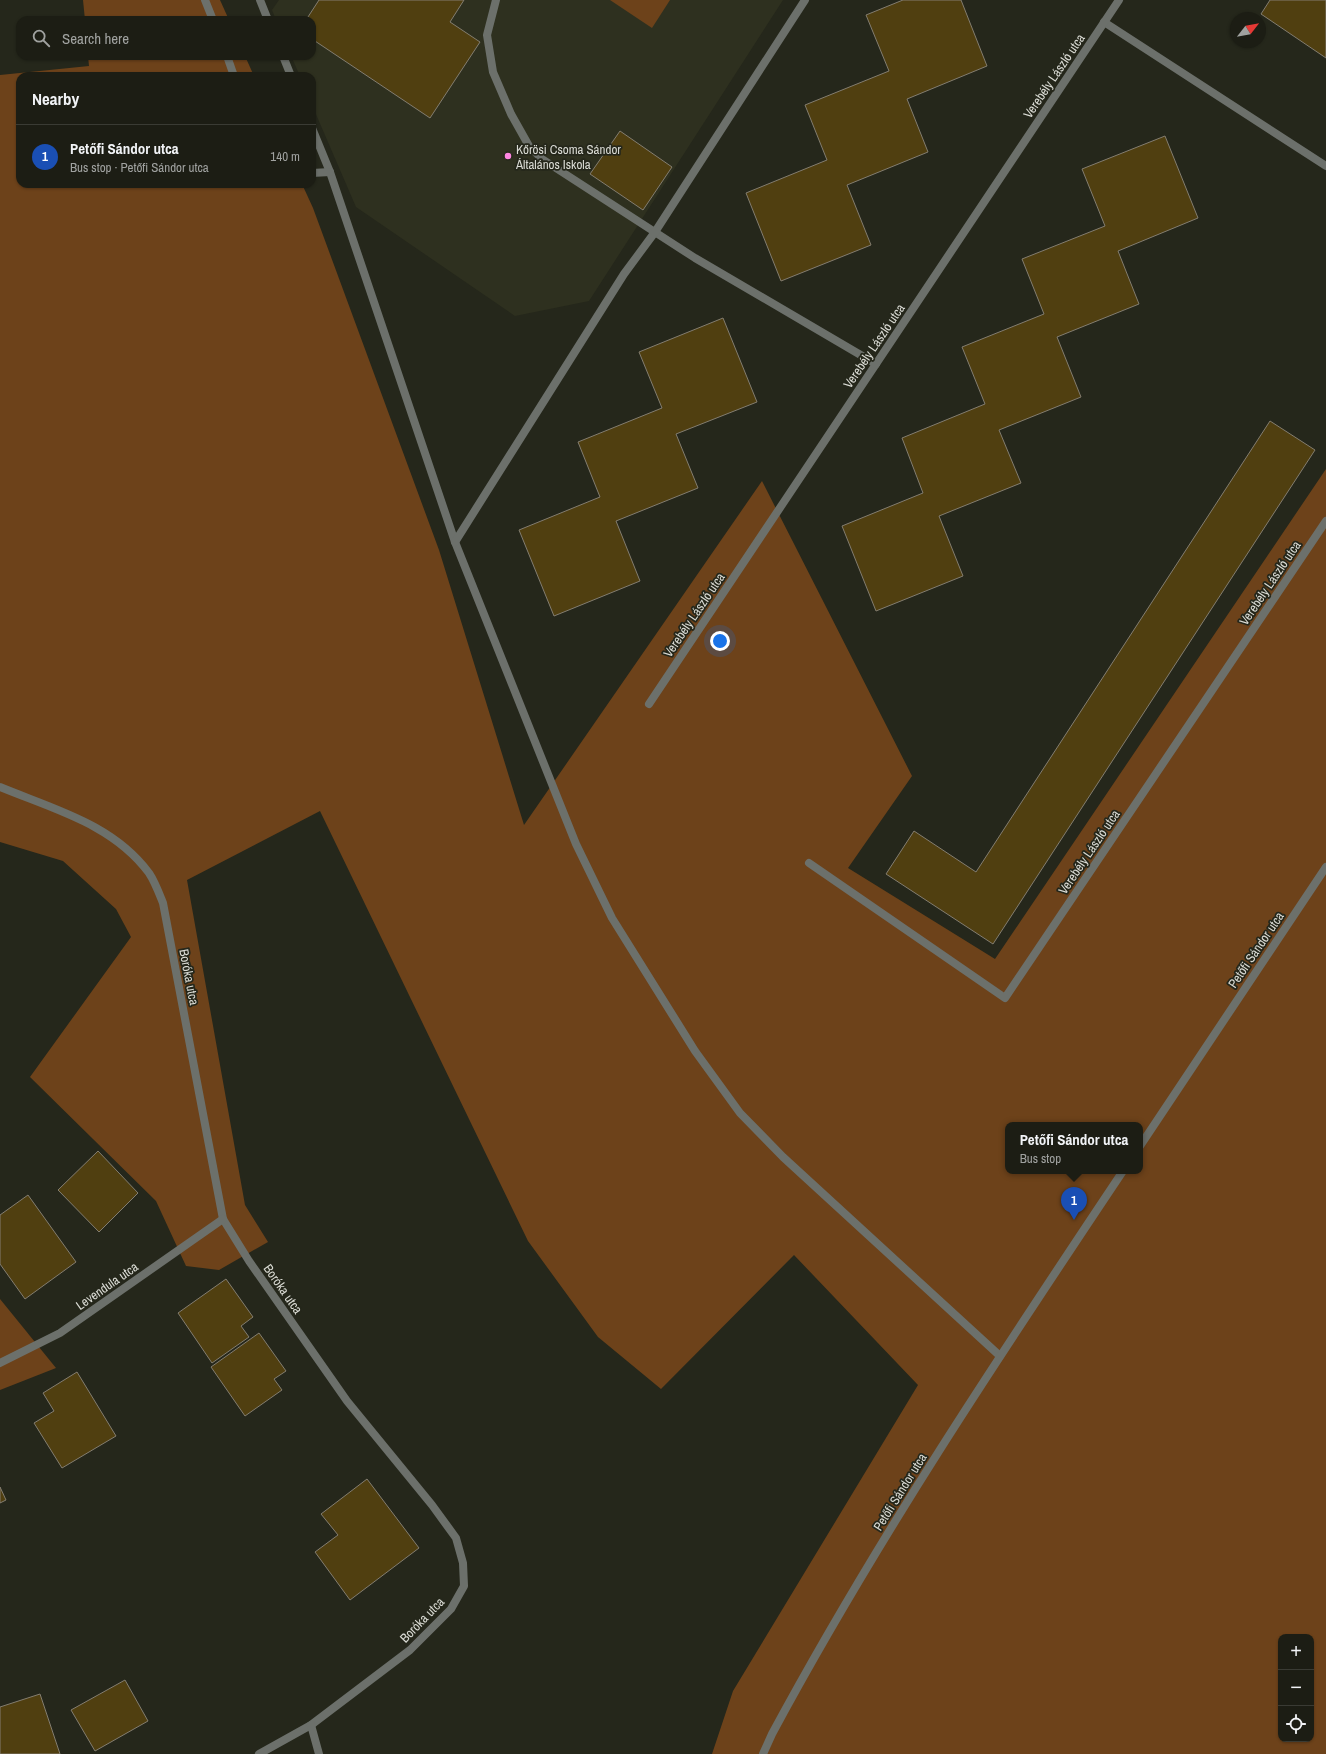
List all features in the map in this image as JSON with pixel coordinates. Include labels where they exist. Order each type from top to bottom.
[{"type":"street","points":[[205,0],[211,16]]},
{"type":"street","points":[[260,0],[266,16]]},
{"type":"street","points":[[496,0],[487,35],[493,72],[511,114],[529,146],[542,159],[694,258],[876,364]]},
{"type":"street","points":[[455,542],[624,274],[655,232],[805,0]]},
{"type":"street","name":"Verebély László utca","points":[[649,704],[1119,0]]},
{"type":"street","points":[[1104,22],[1326,166]]},
{"type":"street","points":[[228,60],[233,72]]},
{"type":"street","points":[[285,60],[289,72]]},
{"type":"street","points":[[316,138],[330,172],[455,542],[576,844],[612,918],[695,1051],[740,1114],[783,1157],[1000,1356]]},
{"type":"street","points":[[316,173],[330,172]]},
{"type":"street","name":"Verebély László utca","points":[[809,863],[1005,998],[1326,520]]},
{"type":"street","name":"Boróka utca","points":[[0,787],[98,827],[126,846],[150,874],[164,903],[223,1219],[248,1262],[347,1401],[432,1505],[456,1538],[464,1563],[464,1586],[451,1609],[410,1650],[311,1725],[259,1754]]},
{"type":"street","name":"Petőfi Sándor utca","points":[[1143,1142],[1326,867]]},
{"type":"street","name":"Petőfi Sándor utca","points":[[763,1754],[775,1727],[837,1617],[1000,1356],[1121,1174]]},
{"type":"street","name":"Levendula utca","points":[[0,1363],[60,1334],[223,1219]]},
{"type":"street","points":[[311,1725],[319,1754]]},
{"type":"shaded area","points":[[83,0],[220,0],[227,16],[85,16]]},
{"type":"shaded area","name":"Kőrösi Csoma Sándor Általános Iskola","points":[[279,0],[783,0],[589,301],[515,316],[356,207],[316,114],[316,72],[298,72],[293,60],[316,60],[316,16],[274,16],[272,10]]},
{"type":"shaded area","points":[[610,0],[670,0],[652,28]]},
{"type":"shaded area","points":[[88,60],[247,60],[252,72],[30,72],[89,66]]},
{"type":"shaded area","points":[[16,73],[16,188],[304,188],[313,208],[439,550],[524,825],[762,481],[912,776],[848,868],[995,959],[1326,469],[1326,1754],[712,1754],[733,1691],[918,1385],[794,1255],[661,1389],[598,1337],[528,1241],[320,811],[187,880],[245,1205],[268,1242],[219,1270],[186,1266],[156,1201],[30,1077],[131,937],[116,909],[63,861],[0,842],[0,75]]},
{"type":"shaded area","points":[[0,1299],[56,1368],[0,1390]]},
{"type":"building","points":[[319,0],[464,0],[450,22],[480,42],[430,118],[316,42],[316,16],[309,16]]},
{"type":"building","points":[[903,0],[961,0],[987,66],[907,99],[928,152],[847,185],[871,245],[781,281],[746,193],[827,160],[805,105],[889,71],[866,15]]},
{"type":"building","points":[[1270,0],[1326,0],[1326,58],[1266,17],[1266,12],[1262,12]]},
{"type":"building","points":[[620,131],[672,167],[643,210],[590,174]]},
{"type":"building","points":[[1165,136],[1198,218],[1118,251],[1139,304],[1057,337],[1081,397],[999,430],[1021,483],[939,516],[963,576],[876,611],[842,526],[923,493],[902,438],[985,404],[962,347],[1044,314],[1022,259],[1105,226],[1082,169]]},
{"type":"building","points":[[723,318],[757,402],[676,434],[698,488],[616,521],[640,581],[554,616],[519,530],[600,497],[578,442],[662,408],[639,352]]},
{"type":"building","points":[[1270,421],[1315,450],[993,944],[886,874],[914,831],[976,872]]},
{"type":"building","points":[[98,1151],[138,1193],[99,1232],[58,1190]]},
{"type":"building","points":[[28,1195],[76,1262],[25,1299],[0,1264],[0,1215]]},
{"type":"building","points":[[226,1279],[253,1317],[241,1326],[249,1337],[212,1363],[178,1313]]},
{"type":"building","points":[[259,1333],[286,1371],[274,1379],[282,1390],[245,1416],[211,1367]]},
{"type":"building","points":[[77,1372],[116,1436],[62,1468],[34,1423],[54,1411],[43,1393]]},
{"type":"building","points":[[367,1479],[419,1548],[350,1600],[315,1552],[338,1535],[321,1514]]},
{"type":"building","points":[[0,1487],[6,1500],[0,1503]]},
{"type":"building","points":[[125,1680],[148,1721],[95,1751],[71,1710]]},
{"type":"building","points":[[40,1694],[60,1754],[0,1754],[0,1707]]},
{"type":"place","name":"Kőrösi Csoma Sándor Általános Iskola","points":[[508,156]]},
{"type":"place","name":"Petőfi Sándor utca","points":[[1074,1220]]}]
